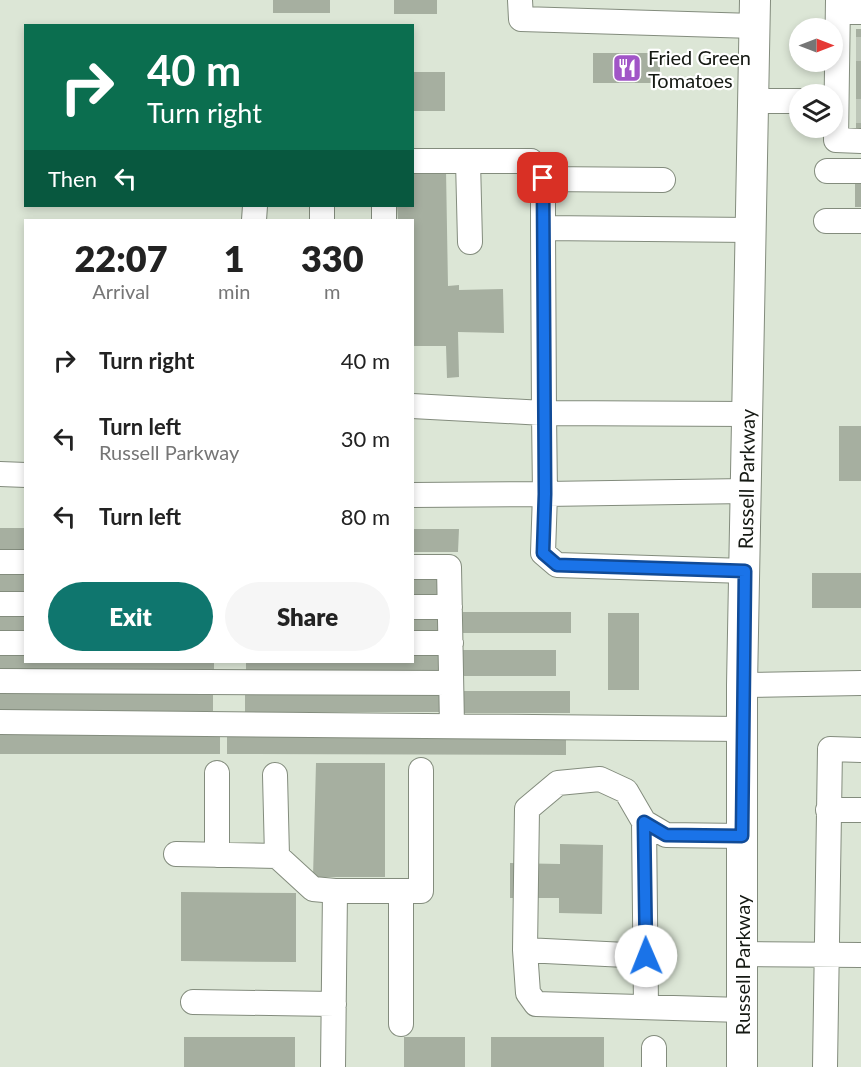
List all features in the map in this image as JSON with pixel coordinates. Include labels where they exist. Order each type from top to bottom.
[{"type":"main road","name":"Russell Parkway","points":[[742,1067],[742,685],[755,13]]},
{"type":"street","points":[[520,0],[521,19],[755,13]]},
{"type":"street","points":[[845,8],[847,43],[844,119],[827,168],[861,171]]},
{"type":"street","points":[[753,101],[789,101]]},
{"type":"street","points":[[414,161],[531,161],[543,178],[545,494],[543,553],[557,565],[745,571]]},
{"type":"street","points":[[468,161],[470,242]]},
{"type":"street","points":[[543,178],[663,180]]},
{"type":"street","points":[[826,221],[861,221]]},
{"type":"street","points":[[543,228],[750,230]]},
{"type":"street","points":[[414,406],[544,413],[747,414]]},
{"type":"street","points":[[0,474],[24,475]]},
{"type":"street","points":[[414,495],[746,491]]},
{"type":"street","points":[[0,562],[24,562]]},
{"type":"street","points":[[414,567],[449,567],[452,726]]},
{"type":"street","points":[[0,604],[24,604]]},
{"type":"street","points":[[414,607],[450,607]]},
{"type":"street","points":[[0,643],[24,643]]},
{"type":"street","points":[[414,643],[451,643]]},
{"type":"street","points":[[0,681],[451,683]]},
{"type":"street","points":[[742,685],[861,683]]},
{"type":"street","points":[[0,722],[742,729]]},
{"type":"street","points":[[825,1067],[830,749],[861,750]]},
{"type":"street","points":[[176,854],[277,856],[313,889],[421,891],[422,770]]},
{"type":"street","points":[[217,773],[217,855]]},
{"type":"street","points":[[275,775],[277,856]]},
{"type":"street","points":[[742,836],[666,835],[644,822],[626,791],[600,779],[558,783],[527,809],[525,950],[528,993],[536,1004],[742,1010]]},
{"type":"street","points":[[828,810],[861,810]]},
{"type":"street","points":[[644,822],[646,1007]]},
{"type":"street","points":[[333,1067],[335,891]]},
{"type":"street","points":[[401,891],[401,1024]]},
{"type":"street","points":[[525,950],[646,956]]},
{"type":"street","points":[[742,954],[861,955]]},
{"type":"street","points":[[194,1002],[334,1004]]},
{"type":"building","points":[[273,0],[330,0],[330,13],[273,13]]},
{"type":"building","points":[[394,0],[437,0],[437,14],[394,14]]},
{"type":"building","points":[[856,29],[861,29],[861,132],[856,132]]},
{"type":"building","name":"Fried Green Tomatoes","points":[[593,53],[660,53],[660,83],[593,83]]},
{"type":"building","points":[[414,72],[445,72],[445,111],[414,111]]},
{"type":"building","points":[[446,170],[448,286],[459,285],[459,290],[503,289],[504,333],[458,332],[459,377],[447,378],[446,346],[414,346],[414,219],[398,219],[397,207],[414,207],[414,171]]},
{"type":"building","points":[[855,178],[861,178],[861,207],[855,207]]},
{"type":"building","points":[[839,426],[861,426],[861,481],[839,481]]},
{"type":"building","points":[[0,528],[24,528],[24,552],[0,552]]},
{"type":"building","points":[[414,529],[459,529],[458,552],[414,552]]},
{"type":"building","points":[[0,572],[24,572],[24,596],[0,596]]},
{"type":"building","points":[[812,573],[861,573],[861,608],[812,608]]},
{"type":"building","points":[[414,575],[440,575],[440,597],[414,597]]},
{"type":"building","points":[[463,612],[571,612],[571,633],[463,633]]},
{"type":"building","points":[[608,613],[639,613],[639,690],[608,690]]},
{"type":"building","points":[[0,614],[24,614],[24,634],[0,634]]},
{"type":"building","points":[[414,614],[441,614],[441,635],[414,635]]},
{"type":"building","points":[[462,650],[556,650],[556,676],[462,676]]},
{"type":"building","points":[[0,652],[24,652],[24,663],[214,663],[214,673],[0,673]]},
{"type":"building","points":[[414,653],[441,653],[441,674],[246,673],[246,663],[414,663]]},
{"type":"building","points":[[0,691],[213,691],[213,711],[0,711]]},
{"type":"building","points":[[245,691],[440,691],[440,712],[245,712]]},
{"type":"building","points":[[462,691],[570,691],[570,713],[462,713]]},
{"type":"building","points":[[0,733],[220,733],[220,754],[0,754]]},
{"type":"building","points":[[227,733],[566,734],[566,755],[227,754]]},
{"type":"building","points":[[316,763],[385,763],[385,877],[313,877]]},
{"type":"building","points":[[560,844],[603,845],[602,914],[559,913],[559,898],[510,898],[510,863],[560,864]]},
{"type":"building","points":[[181,892],[296,893],[296,962],[181,961]]},
{"type":"building","points":[[184,1037],[295,1037],[295,1067],[184,1067]]},
{"type":"building","points":[[404,1037],[465,1037],[465,1067],[404,1067]]},
{"type":"building","points":[[491,1037],[604,1037],[604,1067],[491,1067]]},
{"type":"tunnel","points":[[856,49],[861,49]]},
{"type":"tunnel","points":[[856,111],[861,111]]},
{"type":"place","name":"Fried Green Tomatoes","points":[[627,68]]},
{"type":"route","points":[[543,178],[545,494],[543,553],[557,565],[745,571],[742,836],[666,835],[644,822],[646,956]]}]
